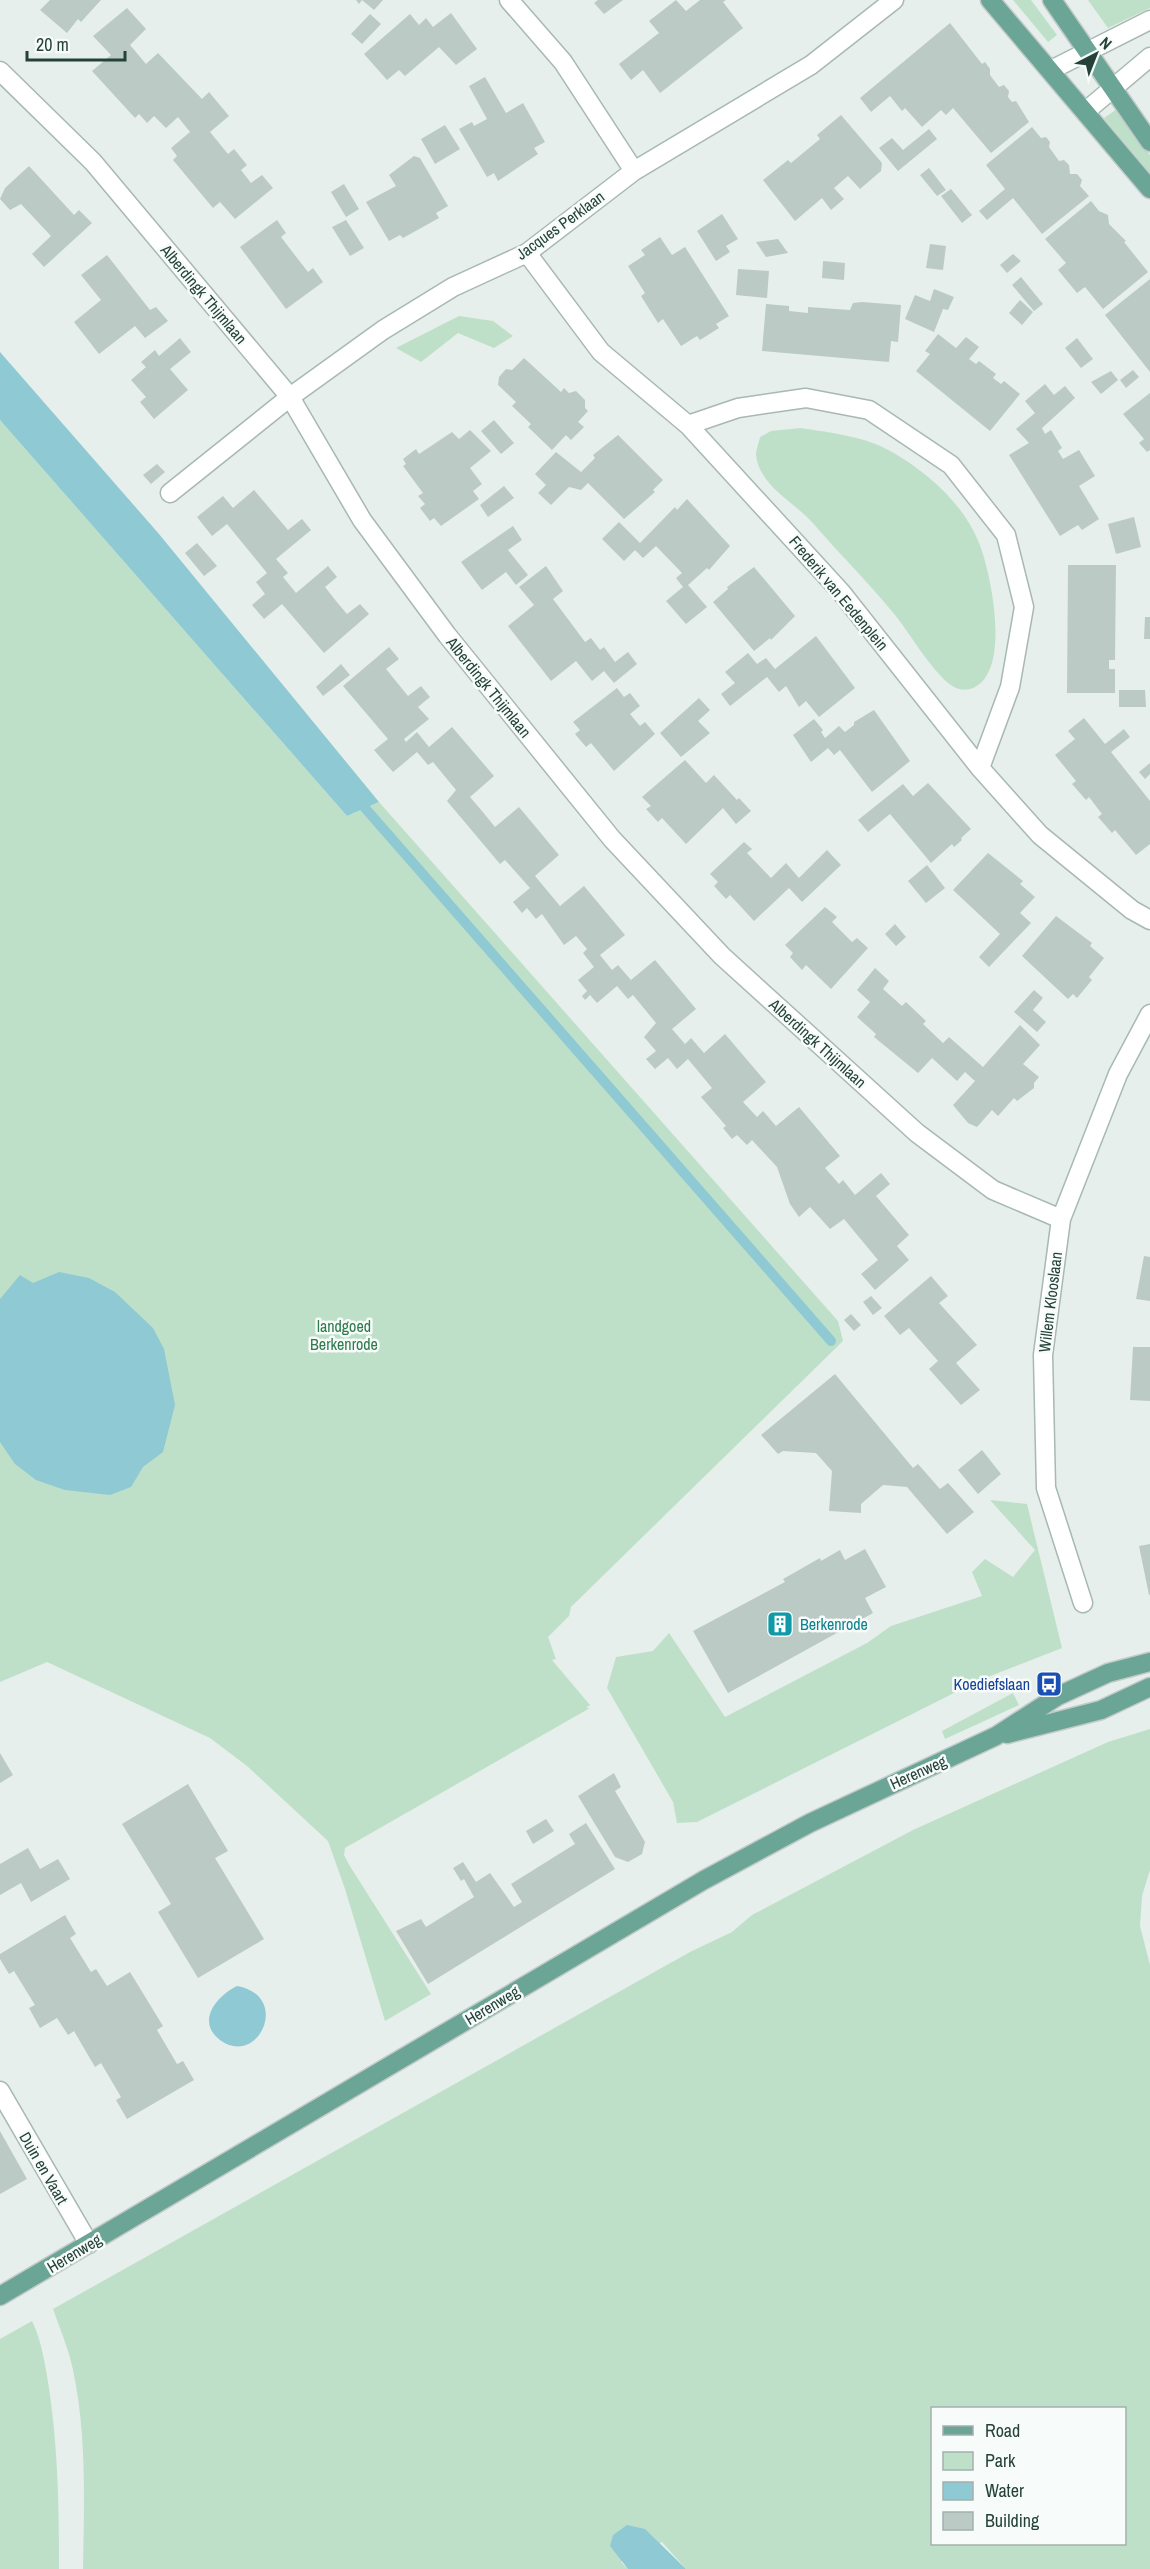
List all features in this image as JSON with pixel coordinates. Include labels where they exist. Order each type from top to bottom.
[{"type":"main road","points":[[990,0],[1150,189]]},
{"type":"main road","points":[[1052,0],[1150,142]]},
{"type":"main road","name":"Herenweg","points":[[0,2296],[704,1880],[810,1823],[996,1736],[1058,1695],[1108,1673],[1150,1662]]},
{"type":"main road","name":"Herenweg","points":[[996,1736],[1101,1710],[1150,1687]]},
{"type":"street","points":[[509,0],[563,62],[634,171]]},
{"type":"street","name":"Jacques Perklaan","points":[[170,493],[290,397],[383,330],[453,287],[527,253],[634,171],[811,65],[894,0]]},
{"type":"street","points":[[1051,70],[1150,20]]},
{"type":"street","points":[[1086,111],[1150,57]]},
{"type":"street","name":"Alberdingk Thijmlaan","points":[[0,70],[93,162],[290,397],[362,520],[447,635],[612,839],[722,956],[917,1133],[993,1190],[1061,1219]]},
{"type":"street","name":"Frederik van Eedenplein","points":[[527,253],[601,352],[688,425],[841,592],[980,768],[1040,835],[1132,910],[1150,920]]},
{"type":"street","points":[[688,425],[738,408],[806,398],[869,410],[951,465],[1006,535],[1024,607],[1010,687],[980,768]]},
{"type":"street","name":"Willem Klooslaan","points":[[1083,1603],[1046,1488],[1043,1355],[1061,1219],[1118,1074],[1150,1014]]},
{"type":"street","name":"Duin en Vaart","points":[[0,2091],[89,2244]]},
{"type":"green space","points":[[1013,0],[1031,0],[1057,35],[1048,42]]},
{"type":"green space","points":[[1088,0],[1150,0],[1150,8],[1108,28]]},
{"type":"green space","points":[[1117,109],[1150,155],[1150,173],[1104,118]]},
{"type":"green space","points":[[459,316],[493,321],[513,336],[494,348],[458,333],[421,362],[396,348]]},
{"type":"green space","name":"landgoed Berkenrode","points":[[0,420],[347,816],[379,802],[838,1321],[843,1341],[571,1607],[569,1616],[548,1637],[556,1659],[552,1660],[590,1705],[586,1708],[590,1708],[345,1848],[344,1855],[348,1863],[431,1994],[385,2021],[328,1841],[247,1766],[210,1738],[47,1662],[0,1682]]},
{"type":"green space","points":[[801,428],[871,442],[892,452],[931,479],[964,515],[984,557],[993,597],[995,620],[992,663],[985,678],[973,688],[964,690],[956,688],[940,676],[873,589],[810,520],[768,482],[758,465],[756,455],[760,437],[771,431]]},
{"type":"green space","points":[[990,1500],[1027,1504],[1062,1648],[980,1680],[697,1822],[677,1823],[673,1802],[607,1688],[616,1657],[653,1651],[669,1633],[725,1717],[867,1643],[891,1626],[982,1596],[972,1572],[985,1559],[1013,1577],[1035,1550]]},
{"type":"green space","points":[[1013,1693],[1019,1705],[945,1739],[942,1731]]},
{"type":"green space","points":[[1150,1729],[1150,1870],[1142,1896],[1140,1926],[1150,1965],[1150,2569],[686,2569],[662,2542],[621,2562],[628,2569],[83,2569],[84,2470],[81,2420],[71,2362],[53,2309],[690,1952],[732,1932],[752,1915],[913,1830],[1108,1742]]},
{"type":"green space","points":[[32,2321],[43,2353],[52,2411],[59,2523],[59,2569],[0,2569],[0,2339]]},
{"type":"water","points":[[0,352],[159,534],[379,802],[347,816],[0,420]]},
{"type":"water","points":[[59,1272],[89,1278],[115,1292],[153,1328],[164,1349],[175,1405],[163,1452],[143,1467],[131,1487],[110,1495],[65,1490],[36,1480],[15,1464],[0,1442],[0,1299],[20,1275],[33,1283]]},
{"type":"water","points":[[237,1986],[254,1992],[263,2003],[266,2015],[257,2038],[246,2045],[234,2046],[220,2040],[213,2033],[209,2025],[209,2017],[217,2002]]},
{"type":"water","points":[[627,2525],[645,2529],[686,2569],[628,2569],[610,2546],[613,2535]]},
{"type":"building","points":[[50,0],[101,0],[81,22],[78,19],[67,33],[40,10]]},
{"type":"building","points":[[362,0],[383,0],[374,10]]},
{"type":"building","points":[[598,0],[623,0],[604,14],[594,3]]},
{"type":"building","points":[[676,0],[686,11],[700,0],[726,0],[723,2],[743,28],[660,93],[643,70],[631,80],[619,64],[659,33],[649,21]]},
{"type":"building","points":[[127,8],[146,29],[130,45],[146,64],[158,53],[202,99],[209,92],[229,116],[210,132],[228,154],[234,149],[247,165],[241,170],[251,183],[262,175],[273,188],[235,219],[220,202],[213,208],[173,160],[177,156],[171,148],[190,132],[178,117],[166,128],[154,116],[147,123],[139,114],[135,118],[92,71],[111,55],[93,36]]},
{"type":"building","points":[[451,13],[477,49],[456,65],[439,47],[405,76],[399,70],[387,80],[364,54],[410,14],[419,25],[426,18],[433,27]]},
{"type":"building","points":[[370,14],[381,24],[362,44],[351,34]]},
{"type":"building","points":[[950,23],[982,64],[985,62],[990,69],[990,75],[999,87],[1004,85],[1009,91],[1008,97],[1012,102],[1016,101],[1029,122],[991,153],[953,108],[946,115],[941,110],[922,127],[905,108],[902,111],[890,96],[871,112],[860,98]]},
{"type":"building","points":[[485,77],[506,113],[523,103],[545,142],[534,148],[538,154],[498,181],[494,173],[487,177],[459,129],[472,122],[474,126],[487,119],[469,86]]},
{"type":"building","points":[[841,115],[882,163],[881,171],[860,189],[848,176],[834,188],[844,199],[831,210],[822,198],[795,221],[763,180],[788,160],[791,163],[820,139],[817,135]]},
{"type":"building","points":[[445,125],[460,149],[435,164],[421,139]]},
{"type":"building","points":[[1032,127],[1041,138],[1046,137],[1050,142],[1049,147],[1059,161],[1064,160],[1069,165],[1070,174],[1077,174],[1082,180],[1080,186],[1089,196],[1042,234],[1013,198],[987,220],[979,211],[1005,189],[986,165]]},
{"type":"building","points":[[929,129],[937,139],[898,171],[879,148],[892,138],[903,150]]},
{"type":"building","points":[[414,156],[420,158],[448,206],[436,213],[439,218],[403,238],[400,235],[389,241],[366,202],[396,186],[389,175]]},
{"type":"building","points":[[29,166],[74,215],[79,210],[92,223],[44,267],[32,254],[51,236],[21,204],[10,210],[0,199],[5,188]]},
{"type":"building","points":[[929,168],[946,190],[937,196],[920,175]]},
{"type":"building","points":[[344,184],[359,209],[346,217],[331,192]]},
{"type":"building","points":[[951,189],[972,215],[962,223],[941,196]]},
{"type":"building","points":[[1091,201],[1099,211],[1108,215],[1109,224],[1126,241],[1124,242],[1148,272],[1103,309],[1085,287],[1077,293],[1058,270],[1066,263],[1045,239]]},
{"type":"building","points":[[722,214],[738,239],[726,246],[730,252],[716,261],[697,231]]},
{"type":"building","points":[[277,220],[286,233],[281,237],[308,272],[313,268],[323,282],[286,309],[240,247]]},
{"type":"building","points":[[346,220],[364,248],[350,256],[332,227]]},
{"type":"building","points":[[660,237],[672,255],[685,247],[729,316],[716,324],[719,328],[700,340],[697,336],[681,346],[663,319],[658,323],[641,296],[645,293],[628,266],[645,255],[641,250]]},
{"type":"building","points":[[778,239],[788,253],[766,257],[756,242]]},
{"type":"building","points":[[930,244],[946,246],[943,270],[926,268]]},
{"type":"building","points":[[1013,254],[1021,261],[1007,273],[1000,265]]},
{"type":"building","points":[[107,255],[150,310],[156,307],[168,321],[145,338],[135,326],[99,354],[74,322],[101,300],[81,275]]},
{"type":"building","points":[[823,261],[845,263],[844,280],[822,278]]},
{"type":"building","points":[[738,269],[769,271],[767,298],[736,295]]},
{"type":"building","points":[[1021,277],[1043,304],[1034,311],[1012,285]]},
{"type":"building","points":[[1150,279],[1150,372],[1105,315]]},
{"type":"building","points":[[934,289],[954,297],[948,310],[943,309],[934,332],[905,319],[915,295],[930,301]]},
{"type":"building","points":[[1020,300],[1033,312],[1022,325],[1009,313]]},
{"type":"building","points":[[853,303],[901,305],[898,342],[891,341],[889,362],[762,351],[766,304],[789,306],[789,311],[808,313],[808,307],[850,310]]},
{"type":"building","points":[[938,334],[956,348],[966,337],[979,347],[969,359],[976,364],[979,361],[996,374],[993,378],[1001,384],[1004,381],[1020,394],[990,431],[916,371],[930,354],[925,351]]},
{"type":"building","points":[[180,338],[191,352],[170,369],[188,390],[154,419],[140,402],[146,397],[131,380],[146,367],[141,362],[155,350],[159,356]]},
{"type":"building","points":[[1077,338],[1093,359],[1081,368],[1065,348]]},
{"type":"building","points":[[524,358],[561,392],[564,388],[569,393],[576,391],[585,400],[585,408],[588,411],[578,422],[584,427],[571,440],[566,435],[552,450],[528,427],[531,424],[512,406],[516,402],[498,385],[499,377],[506,369],[512,370]]},
{"type":"building","points":[[1133,370],[1139,377],[1126,388],[1120,380]]},
{"type":"building","points":[[1111,371],[1118,380],[1101,394],[1091,382]]},
{"type":"building","points":[[1045,384],[1054,395],[1065,386],[1075,398],[1042,428],[1045,434],[1051,430],[1062,448],[1058,451],[1063,459],[1079,450],[1095,476],[1079,486],[1099,519],[1082,530],[1078,525],[1060,536],[1009,455],[1029,443],[1016,429],[1035,413],[1025,401]]},
{"type":"building","points":[[1150,393],[1150,450],[1147,452],[1139,443],[1144,439],[1123,414]]},
{"type":"building","points":[[494,420],[514,443],[501,454],[481,431]]},
{"type":"building","points":[[470,430],[491,451],[470,468],[482,484],[473,491],[479,499],[441,526],[434,518],[430,521],[420,508],[425,504],[418,496],[423,493],[403,466],[406,464],[403,459],[416,449],[419,454],[452,432],[459,439]]},
{"type":"building","points":[[618,435],[663,480],[653,490],[655,492],[624,519],[588,483],[581,490],[569,487],[551,505],[538,493],[546,485],[535,474],[556,452],[581,472],[595,458],[593,455]]},
{"type":"building","points":[[157,464],[165,472],[151,484],[143,475]]},
{"type":"building","points":[[504,486],[514,498],[488,517],[480,505]]},
{"type":"building","points":[[254,490],[288,530],[302,519],[311,530],[276,559],[288,573],[283,577],[296,593],[328,566],[337,577],[325,587],[347,614],[360,604],[369,614],[324,653],[282,604],[264,619],[252,605],[265,594],[256,582],[267,573],[227,524],[212,536],[197,517],[223,496],[233,508]]},
{"type":"building","points":[[687,499],[730,546],[709,570],[707,568],[688,585],[707,607],[686,624],[666,601],[683,587],[676,578],[682,573],[656,546],[643,558],[635,550],[624,561],[602,539],[619,522],[640,543],[675,507],[677,510]]},
{"type":"building","points":[[1134,517],[1141,547],[1116,554],[1108,524]]},
{"type":"building","points":[[513,526],[522,540],[508,550],[528,575],[516,585],[506,572],[482,590],[461,562]]},
{"type":"building","points":[[197,543],[217,566],[204,576],[185,553]]},
{"type":"building","points":[[1068,565],[1116,565],[1115,660],[1109,660],[1109,669],[1115,669],[1115,693],[1067,693]]},
{"type":"building","points":[[546,566],[563,591],[553,599],[585,642],[591,638],[600,650],[604,647],[615,662],[628,652],[637,664],[614,683],[604,671],[592,681],[576,661],[551,681],[508,626],[534,605],[519,587]]},
{"type":"building","points":[[754,567],[795,616],[771,640],[770,638],[754,651],[713,602],[728,589],[727,587]]},
{"type":"building","points":[[1145,617],[1150,617],[1150,639],[1144,639]]},
{"type":"building","points":[[816,636],[855,688],[819,717],[806,701],[799,707],[786,686],[779,692],[767,677],[730,706],[721,694],[735,683],[725,672],[748,653],[757,664],[766,658],[775,669]]},
{"type":"building","points":[[389,647],[399,659],[386,669],[408,696],[421,686],[430,697],[418,707],[429,719],[404,739],[406,742],[417,732],[429,747],[452,727],[494,776],[470,797],[495,827],[519,807],[559,855],[535,876],[560,906],[584,886],[625,935],[600,955],[612,970],[618,965],[631,980],[655,960],[696,1009],[672,1029],[685,1044],[691,1038],[704,1053],[725,1034],[766,1082],[743,1102],[757,1117],[763,1111],[776,1126],[799,1107],[840,1156],[825,1168],[839,1184],[843,1180],[855,1195],[881,1173],[890,1184],[876,1196],[909,1235],[897,1246],[909,1260],[875,1290],[861,1274],[878,1260],[844,1219],[830,1229],[810,1207],[799,1217],[790,1204],[777,1167],[752,1140],[747,1145],[737,1135],[732,1139],[723,1128],[726,1126],[701,1097],[712,1088],[688,1059],[677,1069],[668,1058],[655,1069],[646,1059],[656,1051],[644,1037],[656,1023],[633,995],[628,999],[617,986],[597,1003],[590,995],[585,1000],[582,996],[587,991],[578,980],[594,967],[583,953],[587,949],[576,936],[564,945],[542,914],[536,919],[527,908],[522,913],[513,902],[530,888],[505,860],[500,864],[447,801],[456,790],[433,762],[428,765],[417,752],[393,772],[374,750],[388,739],[343,686]]},
{"type":"building","points":[[341,664],[350,675],[323,696],[316,687]]},
{"type":"building","points":[[617,688],[624,697],[630,693],[640,706],[630,714],[640,726],[645,722],[655,734],[614,771],[591,743],[586,747],[575,734],[580,730],[573,722]]},
{"type":"building","points":[[1119,690],[1145,690],[1146,707],[1119,707]]},
{"type":"building","points":[[699,698],[710,710],[698,721],[710,733],[681,757],[660,733]]},
{"type":"building","points":[[874,710],[910,761],[872,792],[840,750],[834,755],[828,748],[811,762],[793,735],[814,719],[823,730],[821,732],[825,738],[839,726],[845,732],[854,725],[854,722]]},
{"type":"building","points":[[1084,718],[1105,744],[1124,729],[1130,737],[1111,752],[1150,801],[1150,844],[1136,855],[1115,830],[1112,833],[1098,817],[1102,814],[1089,797],[1086,800],[1072,784],[1076,781],[1055,755],[1075,739],[1068,731]]},
{"type":"building","points":[[685,760],[706,783],[714,775],[737,800],[739,798],[751,811],[736,824],[723,808],[686,844],[662,818],[658,822],[646,809],[651,806],[642,797]]},
{"type":"building","points":[[1150,763],[1150,774],[1145,779],[1139,772]]},
{"type":"building","points":[[928,783],[971,829],[954,847],[952,844],[931,863],[890,814],[868,832],[858,820],[903,784],[913,796]]},
{"type":"building","points":[[744,842],[752,849],[747,853],[771,878],[786,863],[799,878],[827,850],[841,865],[802,902],[789,888],[754,921],[730,895],[726,899],[714,886],[718,882],[710,874]]},
{"type":"building","points":[[988,853],[1023,881],[1020,884],[1035,897],[1020,913],[1031,923],[989,967],[979,957],[1000,934],[953,890]]},
{"type":"building","points":[[927,865],[945,888],[926,903],[908,881]]},
{"type":"building","points":[[825,907],[837,917],[832,922],[852,942],[857,938],[868,948],[831,989],[806,965],[802,970],[790,957],[793,953],[785,945]]},
{"type":"building","points":[[1056,916],[1092,943],[1090,946],[1104,958],[1089,977],[1092,980],[1077,998],[1073,994],[1068,999],[1022,956]]},
{"type":"building","points":[[895,924],[906,937],[896,946],[885,934]]},
{"type":"building","points":[[875,968],[889,981],[883,989],[902,1006],[906,1002],[926,1021],[923,1024],[943,1043],[949,1037],[983,1067],[1020,1025],[1040,1045],[1023,1064],[1039,1077],[1034,1083],[1034,1088],[1017,1101],[1014,1098],[998,1116],[992,1110],[977,1127],[968,1123],[953,1105],[975,1081],[965,1072],[957,1081],[932,1058],[918,1073],[874,1037],[876,1034],[857,1017],[870,1002],[857,990]]},
{"type":"building","points":[[1034,990],[1043,998],[1033,1010],[1046,1022],[1037,1032],[1014,1012]]},
{"type":"building","points":[[1144,1256],[1150,1257],[1150,1301],[1136,1299]]},
{"type":"building","points":[[931,1276],[948,1296],[939,1303],[977,1345],[956,1363],[980,1390],[961,1405],[929,1369],[938,1361],[909,1328],[900,1335],[884,1316]]},
{"type":"building","points":[[871,1296],[882,1308],[873,1315],[863,1302]]},
{"type":"building","points":[[851,1314],[861,1325],[854,1331],[844,1320]]},
{"type":"building","points":[[1133,1347],[1150,1347],[1150,1401],[1130,1400]]},
{"type":"building","points":[[835,1374],[913,1468],[918,1464],[940,1489],[948,1483],[974,1512],[947,1534],[907,1487],[883,1485],[861,1504],[861,1513],[829,1511],[832,1471],[816,1453],[783,1451],[778,1454],[761,1435]]},
{"type":"building","points":[[982,1450],[1001,1474],[978,1494],[958,1470]]},
{"type":"building","points":[[1150,1544],[1150,1595],[1149,1595],[1139,1546]]},
{"type":"building","name":"Berkenrode","points":[[865,1549],[886,1587],[865,1598],[873,1613],[728,1693],[693,1631],[785,1582],[783,1579],[820,1558],[821,1561],[840,1550],[845,1560]]},
{"type":"building","points":[[0,1753],[13,1775],[0,1783]]},
{"type":"building","points":[[614,1773],[621,1787],[615,1791],[645,1842],[642,1854],[628,1862],[615,1857],[578,1796]]},
{"type":"building","points":[[188,1784],[228,1851],[215,1858],[264,1939],[198,1978],[158,1912],[171,1904],[122,1824]]},
{"type":"building","points":[[546,1819],[554,1831],[533,1844],[526,1831]]},
{"type":"building","points":[[586,1823],[615,1869],[428,1984],[396,1931],[421,1919],[426,1927],[474,1897],[464,1879],[461,1881],[453,1868],[463,1862],[476,1882],[490,1873],[514,1907],[522,1902],[511,1884],[575,1844],[569,1834]]},
{"type":"building","points":[[28,1848],[40,1869],[58,1859],[70,1879],[31,1902],[21,1883],[0,1895],[0,1864]]},
{"type":"building","points":[[65,1915],[76,1934],[70,1938],[91,1972],[96,1969],[107,1986],[130,1972],[163,2026],[157,2030],[177,2064],[183,2061],[194,2080],[127,2119],[116,2100],[121,2097],[101,2063],[95,2067],[74,2031],[68,2035],[57,2018],[40,2028],[29,2008],[35,2005],[14,1971],[9,1974],[0,1959],[0,1954]]},
{"type":"building","points":[[0,2131],[27,2179],[0,2194]]},
{"type":"waterway","points":[[365,808],[831,1341]]},
{"type":"place","name":"Berkenrode","points":[[780,1624]]},
{"type":"place","name":"Koediefslaan","points":[[1049,1684]]}]
